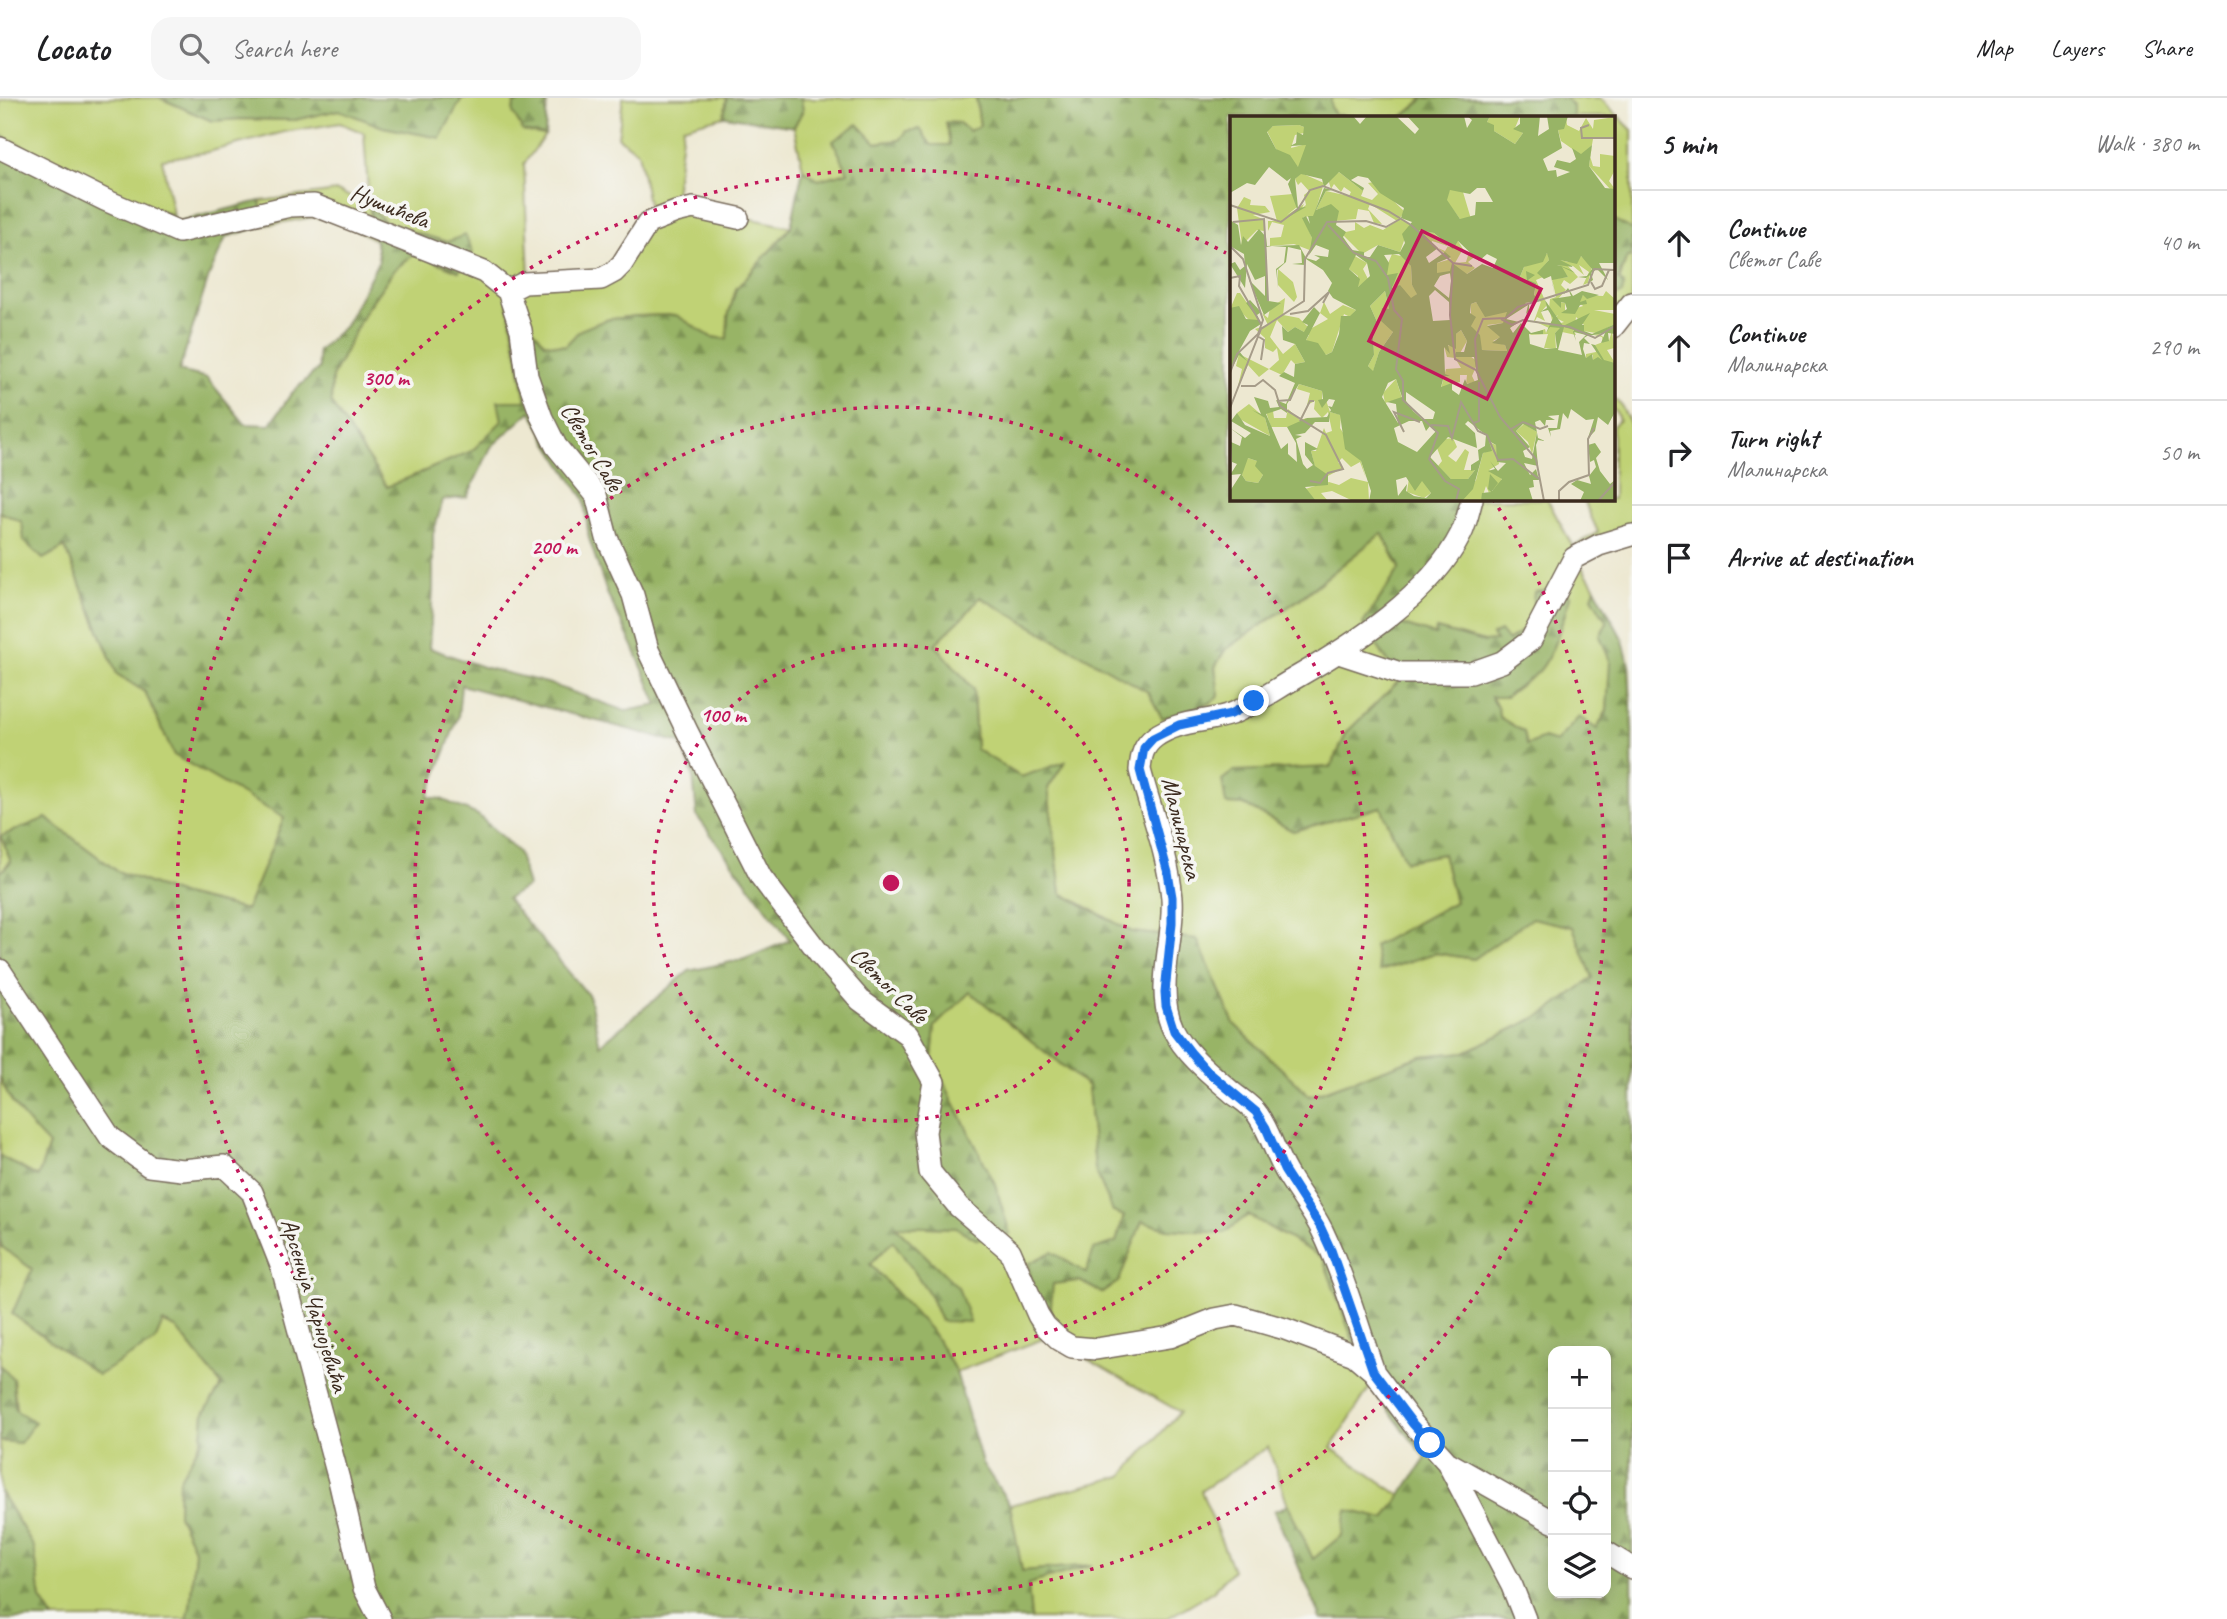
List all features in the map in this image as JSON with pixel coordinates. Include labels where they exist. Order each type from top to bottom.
[{"type":"street","name":"Нушићева","points":[[0,148],[105,200],[179,232],[290,206],[314,205],[484,272],[508,291]]},
{"type":"street","points":[[508,291],[524,283],[601,279],[622,264],[648,223],[676,212],[694,208],[738,219]]},
{"type":"street","name":"Светог Саве","points":[[508,291],[521,330],[527,376],[542,418],[556,446],[596,495],[607,538],[633,595],[648,650],[761,877],[819,953],[860,1000],[908,1035],[934,1082],[925,1132],[930,1172],[959,1207],[1010,1251],[1045,1326],[1072,1347],[1096,1349],[1170,1337],[1215,1319],[1236,1315],[1285,1329],[1354,1355],[1373,1371],[1413,1424],[1447,1462],[1548,1519]]},
{"type":"street","points":[[1615,324],[1632,303]]},
{"type":"street","name":"Малинарска","points":[[1373,1371],[1331,1250],[1320,1226],[1284,1170],[1266,1128],[1256,1112],[1207,1071],[1174,1031],[1165,992],[1172,897],[1140,770],[1144,748],[1153,738],[1179,725],[1231,714],[1339,653],[1400,608],[1440,566],[1461,534],[1472,500]]},
{"type":"street","points":[[1339,653],[1400,673],[1471,673],[1502,662],[1531,640],[1574,558],[1599,545],[1632,535]]},
{"type":"street","name":"Арсенија Чарнојевића","points":[[0,970],[110,1137],[149,1166],[182,1170],[224,1166],[252,1192],[282,1268],[339,1480],[364,1588],[380,1619]]},
{"type":"street","points":[[1447,1462],[1512,1586],[1525,1619]]},
{"type":"street","points":[[1611,1555],[1632,1568]]},
{"type":"green space","points":[[12,98],[160,98],[212,121],[295,120],[339,109],[383,127],[440,138],[462,98],[529,98],[514,104],[523,131],[545,135],[524,164],[529,277],[594,274],[620,259],[650,214],[638,152],[618,137],[623,98],[727,98],[724,116],[683,127],[674,203],[791,227],[736,289],[728,317],[728,339],[711,337],[676,315],[605,320],[566,346],[545,343],[508,300],[526,402],[472,451],[387,487],[331,403],[332,377],[365,311],[394,270],[415,253],[458,271],[473,252],[465,236],[447,242],[388,225],[370,206],[375,240],[341,221],[314,217],[265,225],[260,201],[337,191],[369,205],[364,133],[340,123],[284,132],[208,152],[162,159],[173,215],[132,201],[0,135],[0,101]]},
{"type":"green space","points":[[160,98],[462,98],[440,138],[383,127],[339,110],[295,120],[212,121]]},
{"type":"green space","points":[[529,98],[547,101],[545,135],[523,131],[513,113],[514,104]]},
{"type":"green space","points":[[727,98],[801,98],[803,110],[794,127],[724,116]]},
{"type":"green space","points":[[801,98],[976,98],[980,126],[969,132],[959,123],[946,123],[951,145],[931,145],[920,129],[900,140],[875,143],[849,172],[818,180],[803,169],[794,127],[802,111]]},
{"type":"green space","points":[[976,98],[1331,98],[1331,108],[1335,115],[1346,116],[1230,116],[1230,500],[1465,500],[1454,539],[1398,620],[1403,625],[1435,635],[1436,629],[1484,642],[1496,641],[1492,635],[1500,631],[1508,641],[1526,628],[1539,611],[1533,602],[1534,592],[1562,589],[1570,596],[1557,637],[1542,667],[1506,697],[1491,697],[1498,708],[1499,717],[1524,732],[1527,745],[1544,738],[1556,742],[1579,717],[1597,729],[1607,711],[1610,661],[1600,636],[1607,622],[1592,597],[1595,588],[1623,640],[1629,665],[1632,731],[1632,1619],[1320,1619],[1274,1511],[1288,1505],[1313,1559],[1342,1535],[1347,1510],[1385,1519],[1426,1458],[1370,1387],[1323,1258],[1248,1215],[1224,1233],[1167,1229],[1142,1221],[1119,1281],[1102,1293],[1080,1281],[1053,1284],[1048,1337],[1034,1325],[1029,1263],[1052,1252],[1086,1273],[1094,1249],[1116,1242],[1124,1216],[1113,1212],[1095,1169],[1088,1086],[970,992],[935,1026],[932,1059],[995,1184],[1010,1234],[976,1239],[957,1228],[895,1226],[958,1287],[970,1322],[941,1321],[929,1293],[893,1241],[870,1264],[933,1333],[956,1372],[982,1463],[1010,1505],[1022,1571],[1092,1565],[1028,1584],[1031,1619],[187,1619],[195,1551],[178,1515],[179,1480],[202,1440],[204,1413],[222,1385],[176,1328],[163,1322],[155,1341],[98,1375],[12,1314],[32,1269],[2,1247],[0,1240],[0,1156],[38,1177],[49,1145],[14,1104],[0,1076],[0,873],[11,862],[1,836],[46,818],[117,871],[175,893],[246,910],[284,818],[174,755],[145,692],[117,674],[65,547],[43,559],[24,541],[22,522],[0,512],[0,135],[132,201],[173,215],[176,222],[260,201],[265,225],[226,237],[209,276],[179,371],[207,378],[245,424],[270,425],[291,394],[319,368],[318,351],[345,326],[379,260],[369,205],[388,225],[447,242],[465,235],[473,252],[459,271],[415,253],[394,270],[365,311],[332,377],[331,403],[387,487],[472,451],[502,421],[498,401],[526,401],[507,298],[545,343],[565,346],[580,330],[605,320],[676,315],[711,337],[727,339],[728,317],[736,289],[791,227],[803,169],[818,180],[848,172],[833,141],[858,124],[876,143],[900,140],[907,131],[920,129],[931,145],[950,145],[946,122],[959,123],[969,131],[980,126]],"holes":[[[531,411],[584,499],[589,538],[607,593],[658,705],[626,711],[547,683],[483,667],[429,648],[433,534],[443,500],[467,497],[491,447]],[[1382,533],[1400,568],[1363,624],[1400,680],[1347,732],[1331,767],[1234,771],[1222,780],[1226,804],[1244,805],[1293,831],[1381,807],[1405,861],[1443,854],[1455,902],[1374,946],[1379,971],[1435,953],[1474,959],[1532,918],[1573,927],[1593,978],[1546,1013],[1465,1052],[1421,1056],[1310,1096],[1234,1024],[1197,939],[1132,932],[1061,893],[1048,788],[1065,762],[1021,777],[976,749],[973,689],[935,644],[980,597],[1148,692],[1162,718],[1210,703],[1219,696],[1215,667],[1225,650],[1299,599]],[[461,685],[681,743],[693,776],[697,816],[790,940],[745,959],[689,971],[600,1045],[589,996],[507,899],[528,886],[518,852],[478,815],[441,799],[428,797],[458,717]]]},
{"type":"green space","points":[[1331,98],[1425,98],[1403,116],[1335,116],[1331,108]]},
{"type":"green space","points":[[1425,98],[1565,98],[1573,106],[1573,116],[1403,116]]},
{"type":"green space","points":[[1565,98],[1600,98],[1632,130],[1632,230],[1615,220],[1615,116],[1573,116],[1573,106]]},
{"type":"green space","points":[[1615,220],[1632,230],[1632,257],[1627,257],[1618,280],[1624,284],[1622,294],[1615,296]]},
{"type":"green space","points":[[1627,256],[1632,257],[1632,300],[1615,320],[1615,296]]},
{"type":"green space","points":[[1615,400],[1621,405],[1632,427],[1632,542],[1577,559],[1595,588],[1592,597],[1607,622],[1600,636],[1611,661],[1607,710],[1597,729],[1556,742],[1526,745],[1524,732],[1499,717],[1498,708],[1491,697],[1506,697],[1542,667],[1557,637],[1570,596],[1539,611],[1526,628],[1507,641],[1484,642],[1437,629],[1435,635],[1403,625],[1397,620],[1464,500],[1548,500],[1573,547],[1598,532],[1583,500],[1615,500],[1615,424],[1619,420]]},
{"type":"green space","points":[[0,512],[65,547],[117,674],[145,692],[174,755],[285,818],[246,910],[175,893],[117,871],[46,818],[0,873]]},
{"type":"green space","points":[[1382,533],[1400,568],[1363,624],[1400,680],[1347,732],[1331,767],[1283,770],[1244,805],[1293,831],[1381,807],[1405,860],[1443,854],[1455,902],[1375,946],[1380,971],[1435,953],[1474,959],[1531,917],[1573,927],[1593,978],[1546,1013],[1465,1052],[1421,1056],[1310,1096],[1234,1024],[1197,940],[1132,932],[1061,893],[1048,788],[1064,763],[1021,777],[976,749],[973,689],[935,644],[980,597],[1148,692],[1163,718],[1210,703],[1219,696],[1215,667],[1225,650],[1300,599]]},
{"type":"green space","points":[[970,992],[1088,1086],[1095,1169],[1124,1216],[1116,1243],[1086,1273],[1052,1283],[1080,1281],[1102,1293],[1118,1281],[1142,1221],[1167,1229],[1247,1215],[1323,1258],[1370,1387],[1331,1448],[1401,1496],[1385,1519],[1342,1535],[1313,1560],[1288,1505],[1268,1447],[1201,1491],[1233,1570],[1213,1591],[1166,1619],[1031,1619],[1028,1584],[1087,1566],[1022,1571],[1010,1505],[1122,1476],[1180,1412],[1048,1337],[956,1372],[933,1333],[869,1264],[893,1240],[929,1293],[941,1321],[967,1315],[894,1226],[957,1228],[976,1239],[995,1184],[932,1059],[935,1026]]},
{"type":"green space","points":[[0,1076],[14,1104],[49,1144],[38,1177],[0,1156]]},
{"type":"green space","points":[[0,1240],[2,1247],[32,1269],[176,1328],[222,1386],[204,1413],[202,1439],[179,1480],[178,1515],[195,1551],[187,1619],[54,1619],[41,1599],[34,1547],[0,1491],[0,1441],[20,1443],[13,1379],[0,1365]]},
{"type":"green space","points":[[0,1365],[13,1379],[15,1410],[35,1422],[20,1443],[0,1441]]},
{"type":"green space","points":[[0,1492],[34,1547],[41,1599],[54,1619],[0,1619]]},
{"type":"route","points":[[1254,701],[1231,714],[1167,730],[1153,738],[1144,748],[1140,770],[1152,806],[1172,897],[1166,1006],[1174,1031],[1191,1053],[1207,1071],[1256,1112],[1266,1128],[1284,1170],[1320,1226],[1331,1250],[1373,1371],[1430,1443]]}]
